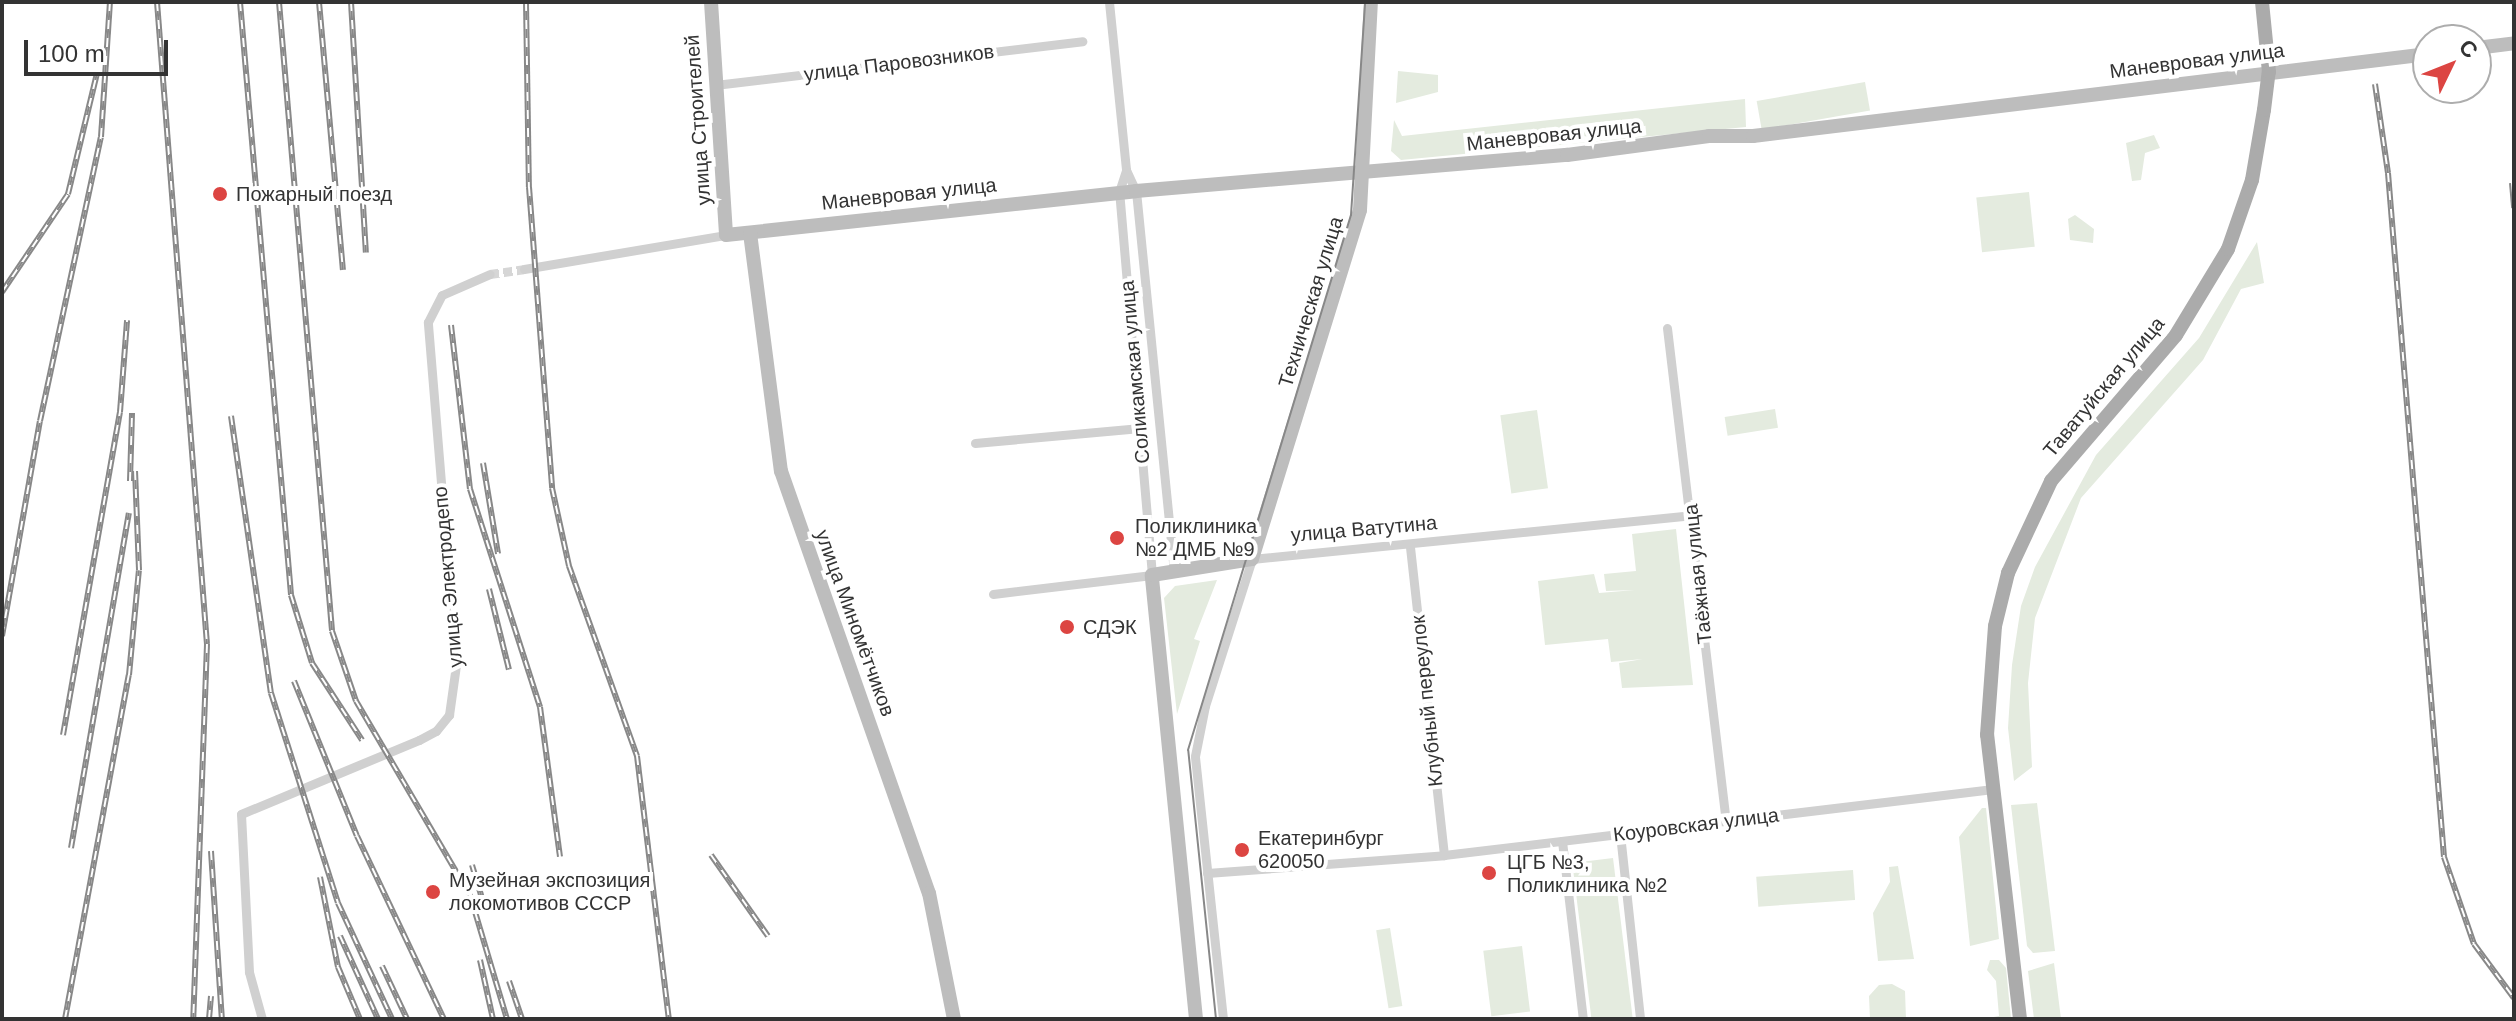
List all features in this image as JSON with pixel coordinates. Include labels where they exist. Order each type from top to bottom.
[{"type":"main road","name":"Таватуйская улица","points":[[2020,1019],[1987,735],[1995,626],[2008,573],[2051,481],[2176,335],[2217,271],[2252,180],[2269,72],[2262,2]]},
{"type":"street","name":"улица Строителей","points":[[711,2],[726,235]]},
{"type":"street","name":"Соликамская улица","points":[[1109,2],[1126,170],[1136,191],[1174,572]]},
{"type":"street","name":"Техническая улица","points":[[1252,559],[1351,247],[1361,174],[1371,2]]},
{"type":"street","name":"улица Паровозников","points":[[715,85],[1082,41]]},
{"type":"street","points":[[2492,46],[2514,43]]},
{"type":"street","name":"Маневровая улица","points":[[524,269],[726,235],[1119,192],[1361,174],[1648,147],[1709,136],[1753,136],[2412,56]]},
{"type":"street","name":"Соликамская улица","points":[[1126,170],[1119,192],[1152,575]]},
{"type":"street","name":"улица Миномётчиков","points":[[750,233],[781,471],[929,893],[954,1019]]},
{"type":"street","name":"улица Электродепо","points":[[262,1019],[249,972],[241,814],[419,740],[449,715],[456,665],[428,322],[442,295],[490,274]]},
{"type":"street","name":"Таёжная улица","points":[[1667,328],[1726,821]]},
{"type":"street","points":[[975,443],[1140,428]]},
{"type":"street","name":"улица Ватутина","points":[[993,594],[1152,575],[1252,559],[1410,547],[1691,515]]},
{"type":"street","name":"Клубный переулок","points":[[1410,547],[1444,855]]},
{"type":"street","points":[[1223,1019],[1195,756],[1198,734],[1252,559]]},
{"type":"street","points":[[1152,575],[1196,1019]]},
{"type":"street","name":"Коуровская улица","points":[[1207,873],[1444,855],[1993,789]]},
{"type":"street","points":[[1620,834],[1640,1019]]},
{"type":"street","points":[[1562,841],[1583,1019]]},
{"type":"shaded area","points":[[1398,71],[1438,75],[1438,92],[1396,103]]},
{"type":"shaded area","points":[[1865,82],[1870,111],[1762,130],[1757,101]]},
{"type":"shaded area","points":[[1745,99],[1746,127],[1401,160],[1391,151],[1394,120],[1402,136]]},
{"type":"shaded area","points":[[2154,135],[2160,148],[2145,153],[2141,180],[2132,181],[2126,143]]},
{"type":"shaded area","points":[[2029,192],[2035,247],[1982,252],[1976,198]]},
{"type":"shaded area","points":[[2075,215],[2094,229],[2093,243],[2070,240],[2068,219]]},
{"type":"shaded area","points":[[2257,242],[2264,283],[2241,289],[2203,360],[2081,498],[2035,618],[2028,683],[2032,767],[2014,781],[2008,728],[2012,665],[2021,606],[2035,567],[2096,455],[2199,338]]},
{"type":"shaded area","points":[[1775,409],[1778,428],[1728,436],[1725,417]]},
{"type":"shaded area","points":[[1537,410],[1548,488],[1511,493],[1500,415]]},
{"type":"shaded area","points":[[1676,529],[1693,685],[1622,688],[1619,663],[1643,659],[1611,662],[1608,639],[1545,645],[1538,581],[1594,574],[1599,593],[1635,590],[1606,591],[1604,574],[1636,571],[1632,534]]},
{"type":"shaded area","points":[[1217,580],[1194,639],[1200,641],[1177,714],[1164,598],[1175,586]]},
{"type":"shaded area","points":[[2037,803],[2055,951],[2033,953],[2027,946],[2011,805]]},
{"type":"shaded area","points":[[1982,808],[1986,808],[1999,939],[1970,946],[1959,837]]},
{"type":"shaded area","points":[[1613,858],[1633,1019],[1591,1019],[1572,863]]},
{"type":"shaded area","points":[[1898,866],[1914,959],[1878,961],[1873,913],[1890,882],[1889,867]]},
{"type":"shaded area","points":[[1853,870],[1855,900],[1758,907],[1756,877]]},
{"type":"shaded area","points":[[1390,928],[1402,1006],[1389,1008],[1376,930]]},
{"type":"shaded area","points":[[1522,946],[1530,1012],[1491,1016],[1483,951]]},
{"type":"shaded area","points":[[1990,960],[1999,960],[2006,968],[2011,1019],[1983,1019],[1999,1016],[1996,981],[1987,970]]},
{"type":"shaded area","points":[[2054,963],[2061,1019],[2034,1019],[2028,971]]},
{"type":"shaded area","points":[[1892,984],[1905,991],[1906,1019],[1870,1019],[1869,996],[1879,985]]},
{"type":"tunnel","points":[[490,274],[524,269]]},
{"type":"tram line","points":[[1216,1019],[1188,750],[1351,215],[1365,2]]},
{"type":"railway","points":[[2,636],[40,421],[101,137],[110,2]]},
{"type":"railway","points":[[157,2],[207,644],[193,1019]]},
{"type":"railway","points":[[240,2],[291,595],[312,663],[362,740]]},
{"type":"railway","points":[[279,2],[332,631],[356,701],[470,895],[507,1019]]},
{"type":"railway","points":[[319,2],[343,270]]},
{"type":"railway","points":[[351,2],[366,253]]},
{"type":"railway","points":[[526,2],[529,187],[552,488],[569,566],[637,756],[669,1019]]},
{"type":"railway","points":[[2,292],[68,194],[97,73]]},
{"type":"railway","points":[[2375,84],[2388,173],[2444,857],[2474,944],[2514,998]]},
{"type":"railway","points":[[2512,183],[2514,208]]},
{"type":"railway","points":[[63,735],[120,412],[127,320]]},
{"type":"railway","points":[[451,325],[470,489],[540,707],[560,857]]},
{"type":"railway","points":[[130,481],[132,413]]},
{"type":"railway","points":[[231,416],[271,693],[338,903],[392,1019]]},
{"type":"railway","points":[[483,463],[498,554]]},
{"type":"railway","points":[[65,1019],[129,675],[139,570],[135,471]]},
{"type":"railway","points":[[71,848],[129,513]]},
{"type":"railway","points":[[489,589],[509,670]]},
{"type":"railway","points":[[294,681],[357,836],[444,1019]]},
{"type":"railway","points":[[211,851],[222,1019]]},
{"type":"railway","points":[[711,855],[768,936]]},
{"type":"railway","points":[[472,865],[484,905]]},
{"type":"railway","points":[[320,877],[338,967],[360,1019]]},
{"type":"railway","points":[[340,936],[378,1019]]},
{"type":"railway","points":[[480,960],[493,1019]]},
{"type":"railway","points":[[382,966],[407,1019]]},
{"type":"railway","points":[[509,981],[522,1019]]},
{"type":"railway","points":[[209,1019],[211,996]]},
{"type":"place","name":"Пожарный поезд","points":[[220,194]]},
{"type":"place","name":"Поликлиника №2 ДМБ №9","points":[[1117,538]]},
{"type":"place","name":"СДЭК","points":[[1067,627]]},
{"type":"place","name":"Екатеринбург 620050","points":[[1242,850]]},
{"type":"place","name":"ЦГБ №3, Поликлиника №2","points":[[1489,873]]},
{"type":"place","name":"Музейная экспозиция локомотивов СССР","points":[[433,892]]}]
